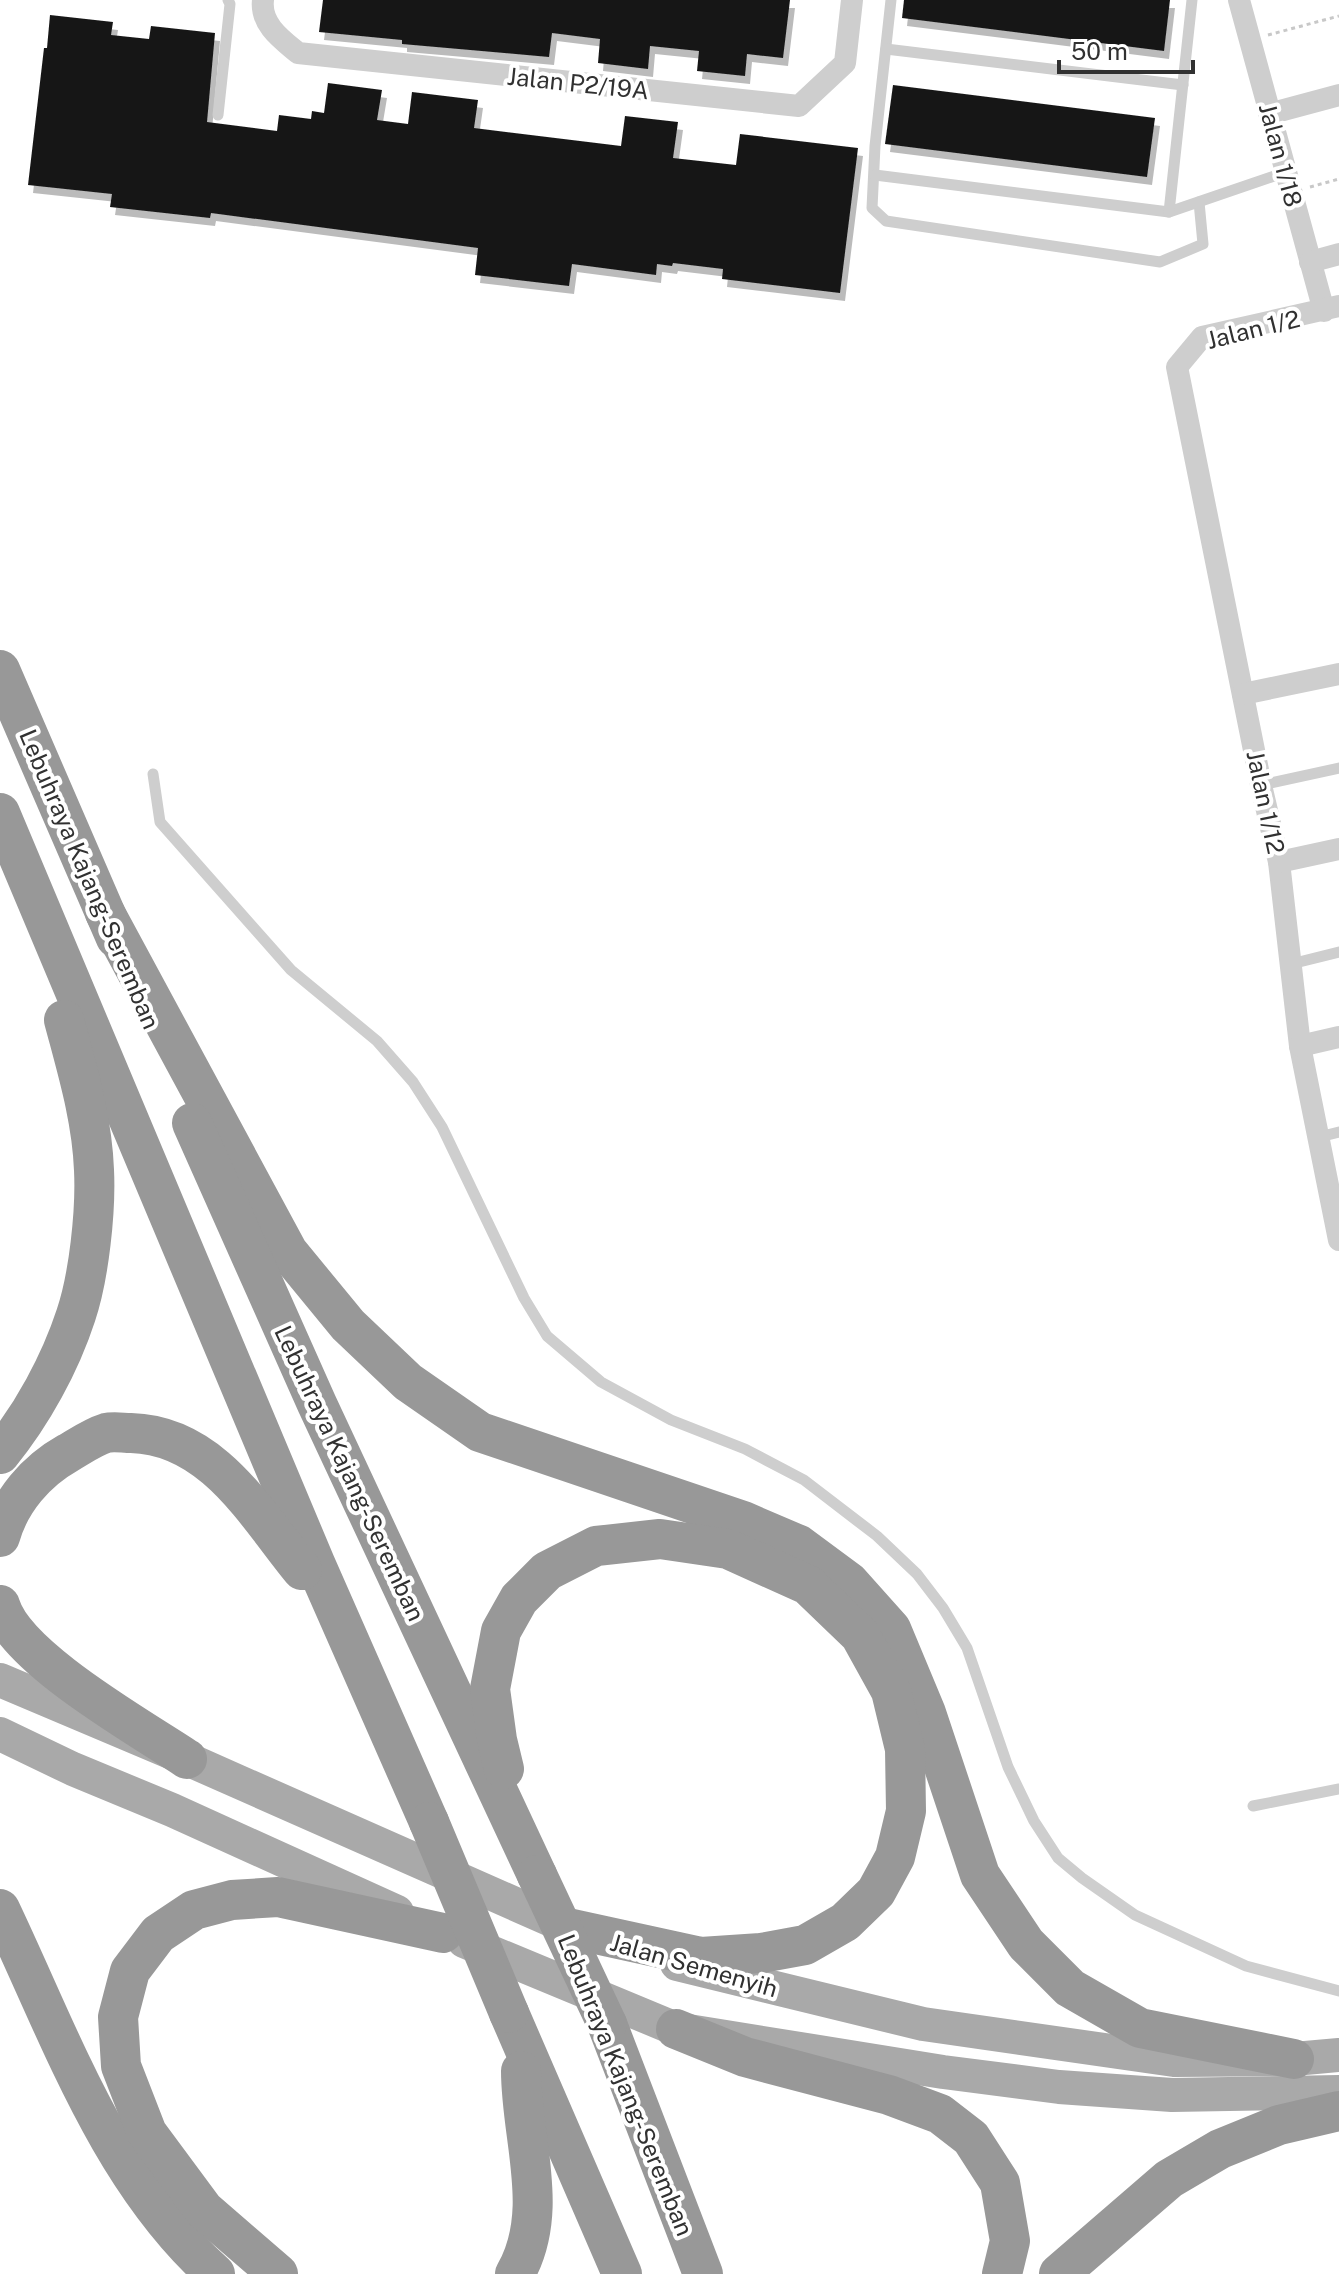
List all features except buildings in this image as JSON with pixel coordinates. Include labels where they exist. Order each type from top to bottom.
[{"type":"highway","name":"Lebuhraya Kajang-Seremban","points":[[0,670],[244,1244],[607,2024],[703,2274]]},
{"type":"highway","points":[[0,813],[335,1610],[622,2274]]},
{"type":"highway","points":[[0,1454],[16,1435],[53,1370],[77,1314],[90,1246],[94,1170],[84,1094],[18,857]]},
{"type":"highway","points":[[105,913],[288,1252],[358,1334],[408,1382],[480,1432],[743,1521],[799,1545],[849,1582],[891,1629],[926,1713],[980,1875],[1026,1944],[1070,1988],[1140,2028],[1294,2059]]},
{"type":"highway","points":[[0,1537],[6,1515],[32,1481],[54,1461],[109,1432],[146,1433],[181,1444],[225,1474],[251,1501],[335,1610]]},
{"type":"highway","points":[[520,1837],[497,1740],[490,1689],[501,1631],[519,1599],[547,1571],[596,1546],[660,1539],[728,1549],[808,1585],[860,1635],[891,1691],[905,1749],[906,1811],[895,1857],[876,1892],[845,1922],[805,1945],[761,1953],[701,1957],[568,1928]]},
{"type":"highway","points":[[0,1605],[24,1641],[67,1679],[187,1759]]},
{"type":"highway","points":[[278,2274],[204,2210],[147,2133],[121,2066],[118,2017],[130,1971],[158,1934],[194,1910],[232,1900],[278,1897],[443,1933]]},
{"type":"highway","points":[[0,1909],[89,2100],[122,2161],[163,2217],[215,2274]]},
{"type":"highway","points":[[515,2028],[529,2143],[534,2222],[526,2255],[515,2274]]},
{"type":"highway","points":[[676,2029],[745,2057],[889,2095],[940,2114],[971,2138],[1000,2183],[1010,2241],[1002,2274]]},
{"type":"highway","points":[[1059,2274],[1169,2179],[1220,2149],[1279,2125],[1339,2111]]},
{"type":"highway","points":[[672,2195],[721,2274]]},
{"type":"main road","name":"Jalan Semenyih","points":[[0,1680],[187,1759],[568,1928],[690,1968],[923,2024],[1174,2060],[1294,2059],[1339,2055]]},
{"type":"main road","points":[[0,1734],[443,1933],[676,2029],[943,2072],[1059,2087],[1172,2095],[1339,2092]]},
{"type":"street","name":"Jalan P2/19A","points":[[263,0],[262,9],[274,34],[298,53],[799,106],[845,63],[852,0]]},
{"type":"street","name":"Jalan 1/18","points":[[1239,0],[1310,262],[1332,308]]},
{"type":"street","points":[[1269,114],[1339,95]]},
{"type":"street","points":[[1310,262],[1339,254]]},
{"type":"street","name":"Jalan 1/2","points":[[1177,367],[1202,337],[1332,308]]},
{"type":"street","name":"Jalan 1/12","points":[[1177,367],[1279,862],[1300,1046],[1329,1134],[1338,1225]]},
{"type":"street","points":[[1243,694],[1339,674]]},
{"type":"street","points":[[1279,862],[1339,849]]},
{"type":"street","points":[[1300,1046],[1339,1037]]},
{"type":"lane","points":[[218,115],[228,0]]},
{"type":"lane","points":[[891,0],[875,146],[872,208],[886,221],[1160,262],[1203,244],[1199,202]]},
{"type":"lane","points":[[1169,212],[1192,0]]},
{"type":"lane","points":[[886,49],[1183,85]]},
{"type":"lane","points":[[875,175],[1169,212],[1288,182]]},
{"type":"lane","points":[[1261,785],[1339,768]]},
{"type":"lane","points":[[153,774],[160,822],[291,970],[377,1041],[413,1082],[442,1127],[524,1298],[547,1336],[601,1382],[671,1420],[745,1449],[804,1480],[877,1536],[917,1574],[943,1608],[967,1648],[1008,1767],[1034,1821],[1058,1858],[1082,1878],[1135,1915],[1246,1966],[1339,1991]]},
{"type":"lane","points":[[1291,964],[1339,952]]},
{"type":"lane","points":[[1253,1806],[1339,1789]]},
{"type":"path","points":[[1249,41],[1339,16]]},
{"type":"path","points":[[1288,182],[1339,179]]}]
